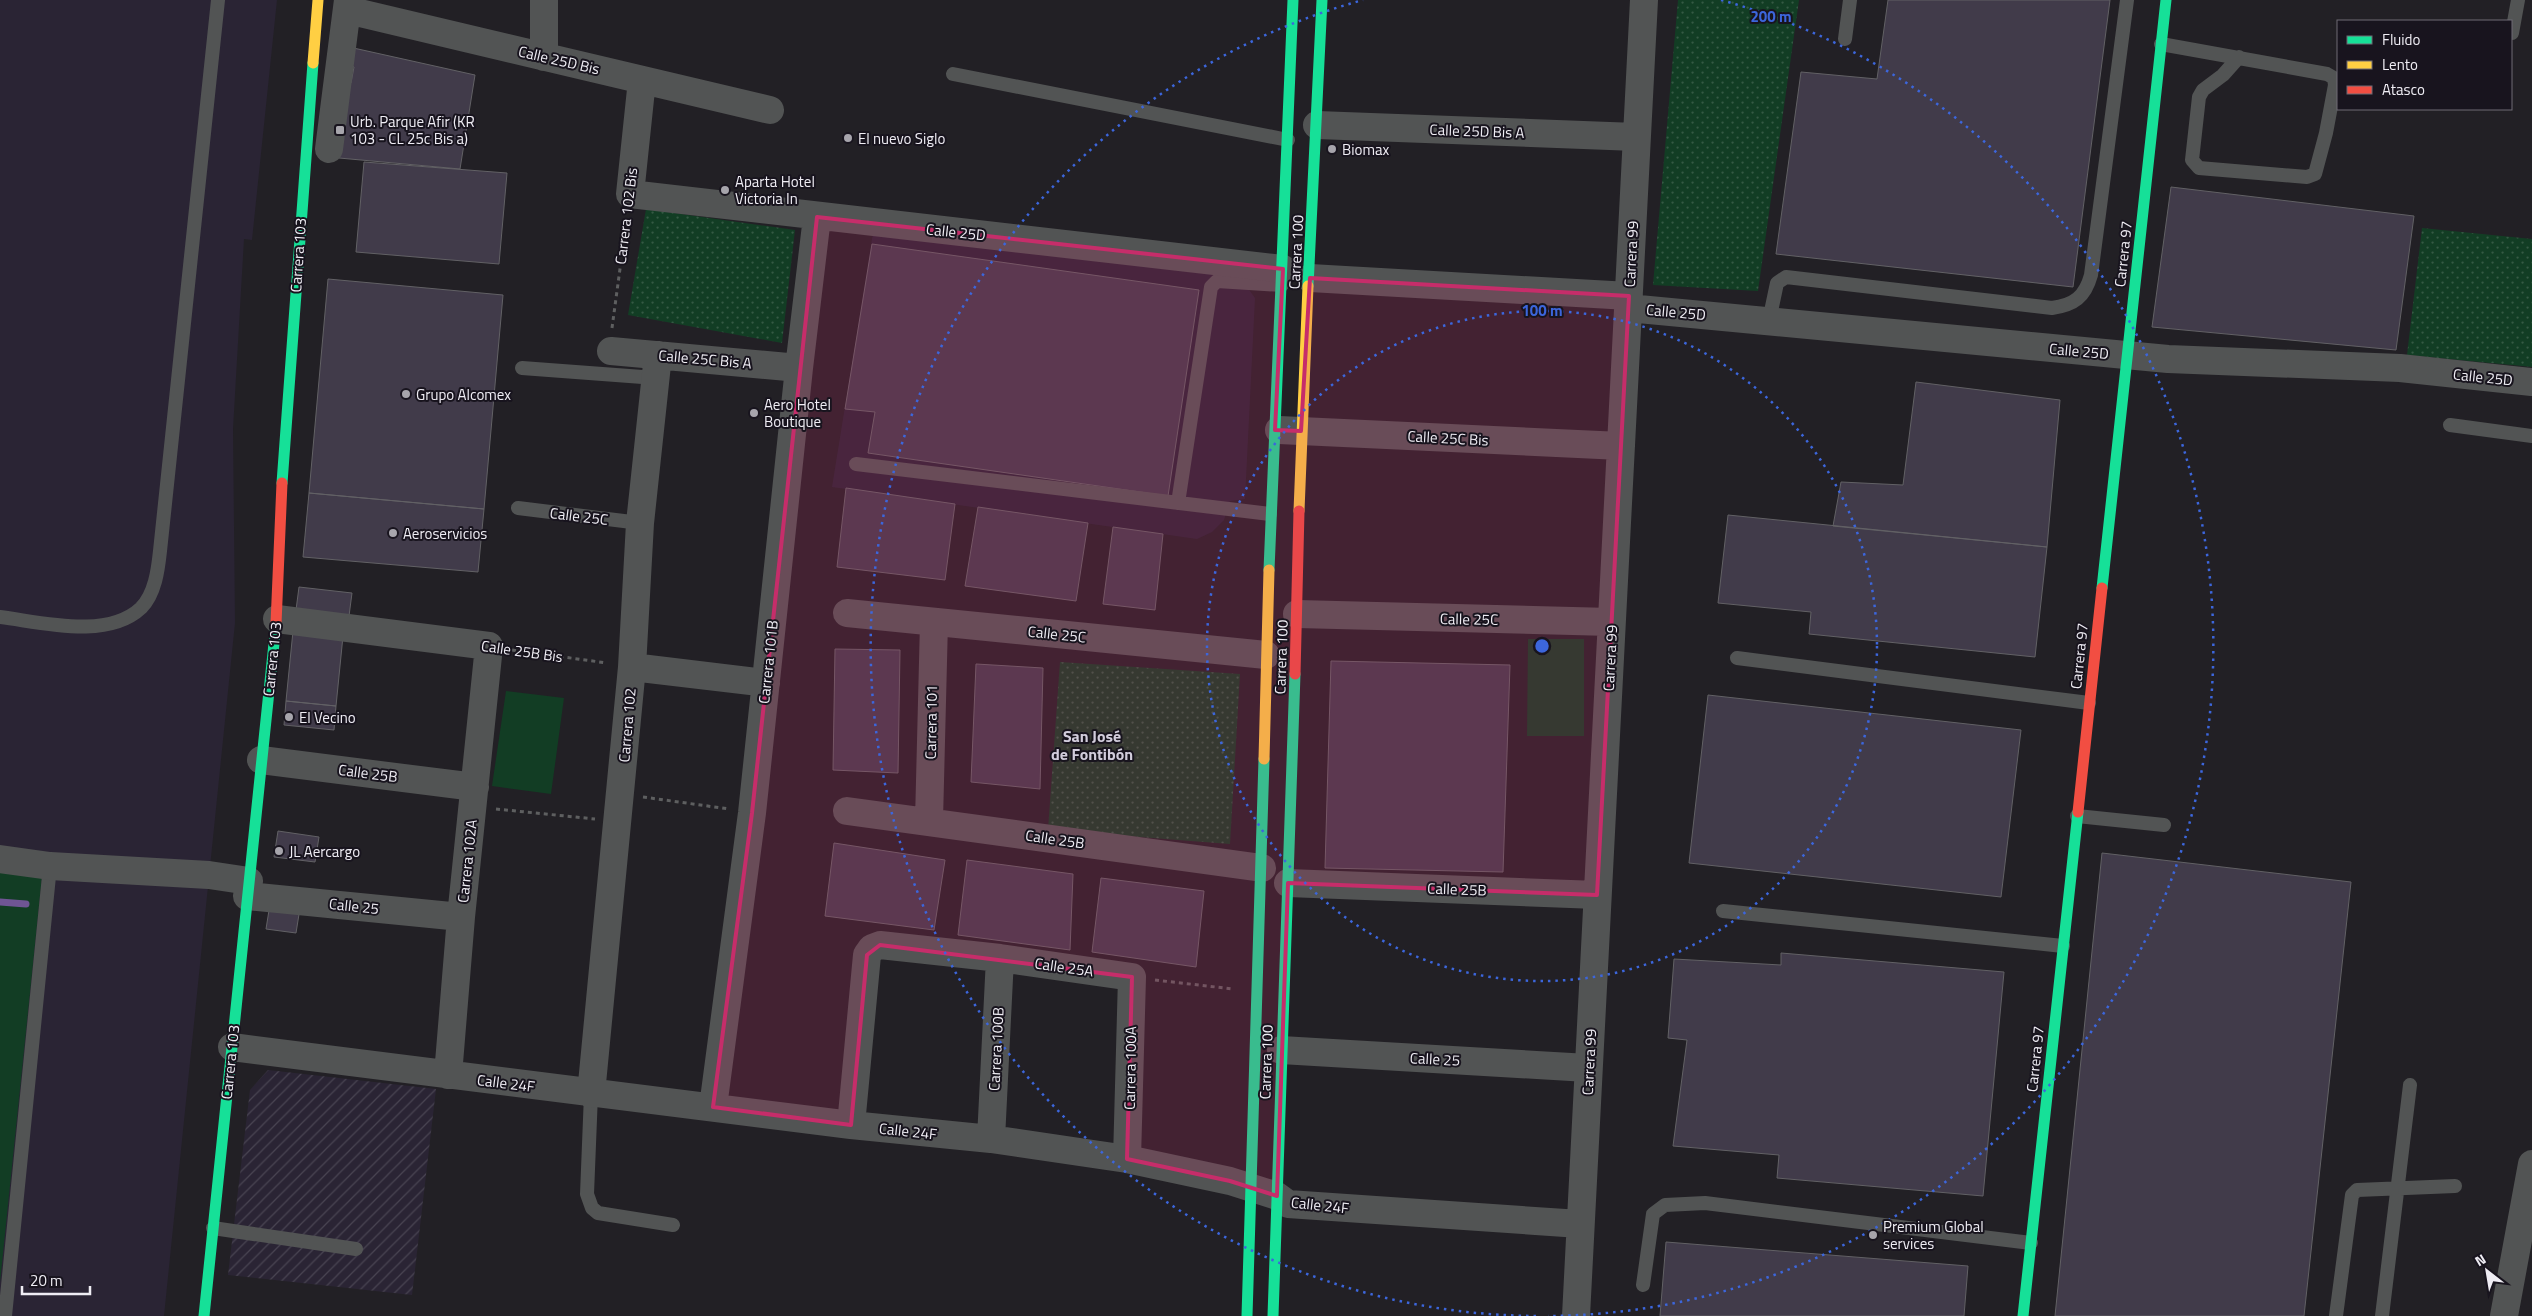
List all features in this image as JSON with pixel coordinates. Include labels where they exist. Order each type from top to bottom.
[{"type":"main road","name":"Carrera 103","points":[[204,1316],[277,619],[283,446],[318,0]]},
{"type":"main road","name":"Carrera 100","points":[[1273,1316],[1297,614],[1282,277],[1293,0]]},
{"type":"main road","name":"Carrera 100","points":[[1247,1316],[1256,992],[1262,868],[1270,514],[1288,430],[1310,278],[1322,0]]},
{"type":"main road","name":"Carrera 97","points":[[2023,1316],[2166,0]]},
{"type":"street","points":[[544,0],[544,57]]},
{"type":"street","name":"Carrera 99","points":[[1576,1316],[1644,0]]},
{"type":"street","points":[[329,149],[348,5]]},
{"type":"street","name":"Calle 25D Bis","points":[[348,5],[544,57],[770,110]]},
{"type":"street","name":"Carrera 102 Bis","points":[[630,194],[642,80]]},
{"type":"street","name":"Calle 25D Bis A","points":[[1317,125],[1636,137]]},
{"type":"street","name":"Calle 25D","points":[[630,194],[1282,277]]},
{"type":"street","name":"Carrera 101B","points":[[713,1107],[752,813],[799,368],[817,217]]},
{"type":"street","name":"Calle 25D","points":[[1310,278],[1628,302],[1769,321],[2168,359],[2400,368],[2532,382]]},
{"type":"street","name":"Calle 25C Bis A","points":[[611,351],[657,367],[799,368]]},
{"type":"street","name":"Carrera 102","points":[[591,1094],[619,822],[632,667],[640,523],[657,367]]},
{"type":"street","name":"Calle 25C Bis","points":[[1288,430],[1621,446]]},
{"type":"street","name":"Calle 25C","points":[[847,612],[1266,655]]},
{"type":"street","name":"Calle 25C","points":[[1297,614],[1611,622]]},
{"type":"street","name":"Calle 25B Bis","points":[[277,619],[489,646]]},
{"type":"street","name":"Carrera 101","points":[[929,822],[934,622]]},
{"type":"street","name":"Carrera 102A","points":[[448,1075],[461,917],[489,646]]},
{"type":"street","points":[[632,667],[766,683]]},
{"type":"street","name":"Calle 25B","points":[[261,760],[474,797]]},
{"type":"street","name":"Calle 25B","points":[[847,811],[1262,868]]},
{"type":"street","name":"Calle 25","points":[[0,859],[50,866],[209,875],[248,888],[461,917]]},
{"type":"street","name":"Calle 25B","points":[[1288,883],[1597,895]]},
{"type":"street","name":"Calle 25A","points":[[851,1125],[867,955],[872,948],[880,945],[1000,958],[1132,977]]},
{"type":"street","name":"Carrera 100B","points":[[991,1139],[1000,958]]},
{"type":"street","name":"Carrera 100A","points":[[1127,1159],[1132,977]]},
{"type":"street","name":"Calle 24F","points":[[232,1047],[591,1094],[713,1107],[851,1125],[991,1139],[1127,1159],[1251,1187],[1277,1196],[1288,1204],[1580,1224]]},
{"type":"street","name":"Calle 25","points":[[1282,1050],[1588,1068]]},
{"type":"street","points":[[2504,1316],[2532,1164]]},
{"type":"lane","points":[[0,617],[88,627],[111,624],[128,618],[142,608],[154,584],[161,542],[218,0]]},
{"type":"lane","points":[[1845,39],[1850,0]]},
{"type":"lane","points":[[1769,321],[1777,283],[1786,277],[2052,308],[2066,306],[2081,298],[2091,275],[2127,0]]},
{"type":"lane","points":[[2512,33],[2518,0]]},
{"type":"lane","points":[[2161,44],[2238,57],[2328,74],[2334,78],[2335,85],[2326,133],[2315,174],[2307,177],[2198,168],[2195,165],[2192,160],[2198,96],[2223,75],[2238,57]]},
{"type":"lane","points":[[953,74],[1288,140]]},
{"type":"lane","points":[[1178,503],[1211,287],[1216,281],[1282,277]]},
{"type":"lane","points":[[522,368],[657,367]]},
{"type":"lane","points":[[2450,425],[2532,436]]},
{"type":"lane","points":[[856,464],[1270,514]]},
{"type":"lane","name":"Calle 25C","points":[[518,508],[640,523]]},
{"type":"lane","points":[[1737,658],[2089,703]]},
{"type":"lane","points":[[2077,816],[2164,825]]},
{"type":"lane","points":[[5,1316],[50,866]]},
{"type":"lane","points":[[1723,911],[2063,946]]},
{"type":"lane","points":[[2382,1316],[2410,1085]]},
{"type":"lane","points":[[591,1094],[587,1194],[592,1208],[598,1213],[673,1225]]},
{"type":"lane","points":[[2336,1316],[2352,1195],[2357,1190],[2455,1186]]},
{"type":"lane","points":[[1643,1285],[1653,1214],[1665,1205],[1705,1203],[2031,1243]]},
{"type":"lane","points":[[213,1228],[356,1249]]},
{"type":"path","name":"Carrera 102 Bis","points":[[611,351],[630,194]]},
{"type":"path","name":"Calle 25B Bis","points":[[489,646],[632,667]]},
{"type":"path","points":[[620,794],[752,813]]},
{"type":"path","points":[[474,797],[619,822]]},
{"type":"path","points":[[1132,977],[1256,992]]},
{"type":"highlighted area","points":[[817,217],[1283,269],[1275,430],[1301,431],[1310,278],[1629,296],[1597,895],[1288,883],[1277,1196],[1230,1181],[1127,1159],[1132,977],[880,945],[867,955],[851,1125],[713,1107],[752,813]]},
{"type":"shaded area","points":[[0,0],[277,0],[252,240],[244,239],[233,429],[235,623],[164,1316],[0,1316]]},
{"type":"shaded area","points":[[873,233],[1239,276],[1255,298],[1245,499],[1230,501],[1224,520],[1212,532],[1197,539],[832,487]]},
{"type":"shaded area","points":[[268,1070],[436,1089],[412,1295],[228,1275],[250,1090]]},
{"type":"green space","points":[[1678,0],[1799,0],[1758,291],[1653,285]]},
{"type":"green space","points":[[646,209],[795,230],[782,343],[628,315]]},
{"type":"green space","points":[[2422,228],[2532,239],[2532,367],[2407,355]]},
{"type":"green space","points":[[1528,639],[1584,639],[1584,736],[1527,736]]},
{"type":"green space","points":[[1060,662],[1240,674],[1230,844],[1048,830]]},
{"type":"green space","points":[[506,691],[564,698],[551,794],[492,786]]},
{"type":"green space","points":[[0,863],[43,867],[0,1282]]},
{"type":"building","points":[[1888,0],[2110,0],[2073,287],[1776,254],[1801,72],[1877,79]]},
{"type":"building","points":[[349,47],[475,75],[460,169],[339,158],[344,81],[351,83],[354,67],[348,65]]},
{"type":"building","points":[[364,162],[507,173],[499,264],[356,252]]},
{"type":"building","points":[[2171,187],[2414,216],[2396,350],[2152,327]]},
{"type":"building","points":[[872,244],[1199,290],[1168,496],[868,453],[875,412],[845,409]]},
{"type":"building","name":"Grupo Alcomex","points":[[328,279],[503,295],[484,509],[309,493]]},
{"type":"building","points":[[1916,382],[2060,400],[2047,547],[1833,526],[1841,482],[1903,485]]},
{"type":"building","points":[[846,488],[955,504],[945,580],[837,567]]},
{"type":"building","name":"Aeroservicios","points":[[309,493],[484,509],[478,572],[303,557]]},
{"type":"building","points":[[978,507],[1088,523],[1076,601],[965,586]]},
{"type":"building","points":[[1728,515],[2047,547],[2035,657],[1809,634],[1811,612],[1718,603]]},
{"type":"building","points":[[1113,527],[1163,534],[1155,610],[1103,604]]},
{"type":"building","points":[[299,587],[352,593],[349,616],[296,610]]},
{"type":"building","points":[[293,631],[343,636],[336,706],[286,701]]},
{"type":"building","points":[[835,649],[900,650],[898,773],[833,770]]},
{"type":"building","points":[[1331,661],[1510,665],[1503,872],[1325,868]]},
{"type":"building","points":[[976,664],[1043,668],[1040,789],[971,782]]},
{"type":"building","points":[[1708,695],[2021,730],[2001,897],[1689,863]]},
{"type":"building","points":[[286,701],[336,706],[334,730],[284,725]]},
{"type":"building","points":[[278,831],[319,837],[315,862],[274,857]]},
{"type":"building","points":[[834,843],[945,860],[934,930],[825,916]]},
{"type":"building","points":[[2102,853],[2351,882],[2304,1316],[2055,1316]]},
{"type":"building","points":[[967,860],[1073,874],[1070,950],[958,935]]},
{"type":"building","points":[[1101,878],[1204,891],[1196,967],[1092,952]]},
{"type":"building","points":[[270,904],[300,908],[296,933],[266,929]]},
{"type":"building","points":[[1781,953],[2004,972],[1983,1196],[1777,1178],[1779,1155],[1673,1146],[1687,1040],[1668,1038],[1674,959],[1781,965]]},
{"type":"building","points":[[1666,1242],[1968,1266],[1964,1316],[1660,1316]]},
{"type":"waterway","points":[[0,902],[26,904]]},
{"type":"traffic: fast","points":[[1269,570],[1293,0]]},
{"type":"traffic: fast","points":[[1308,286],[1322,0]]},
{"type":"traffic: fast","points":[[2102,588],[2166,0]]},
{"type":"traffic: fast","points":[[282,483],[313,63]]},
{"type":"traffic: fast","points":[[204,1316],[276,624]]},
{"type":"traffic: fast","points":[[1273,1316],[1295,674]]},
{"type":"traffic: fast","points":[[1247,1316],[1264,759]]},
{"type":"traffic: fast","points":[[2023,1316],[2078,812]]},
{"type":"traffic: slow","points":[[313,63],[318,0]]},
{"type":"traffic: slow","points":[[1299,511],[1308,286]]},
{"type":"traffic: slow","points":[[1264,759],[1269,570]]},
{"type":"traffic: jam","points":[[276,624],[282,483]]},
{"type":"traffic: jam","points":[[1295,674],[1299,511]]},
{"type":"traffic: jam","points":[[2078,812],[2102,588]]},
{"type":"place","name":"Urb. Parque Afir (KR 103 - CL 25c Bis a)","points":[[340,130]]},
{"type":"place","name":"El nuevo Siglo","points":[[848,138]]},
{"type":"place","name":"Biomax","points":[[1332,149]]},
{"type":"place","name":"Aparta Hotel Victoria In","points":[[725,190]]},
{"type":"place","name":"Grupo Alcomex","points":[[406,394]]},
{"type":"place","name":"Aero Hotel Boutique","points":[[754,413]]},
{"type":"place","name":"Aeroservicios","points":[[393,533]]},
{"type":"place","name":"El Vecino","points":[[289,717]]},
{"type":"place","name":"JL Aercargo","points":[[279,851]]},
{"type":"place","name":"Premium Global services","points":[[1873,1235]]},
{"type":"district","name":"San José de Fontibón","points":[[1092,745]]}]
